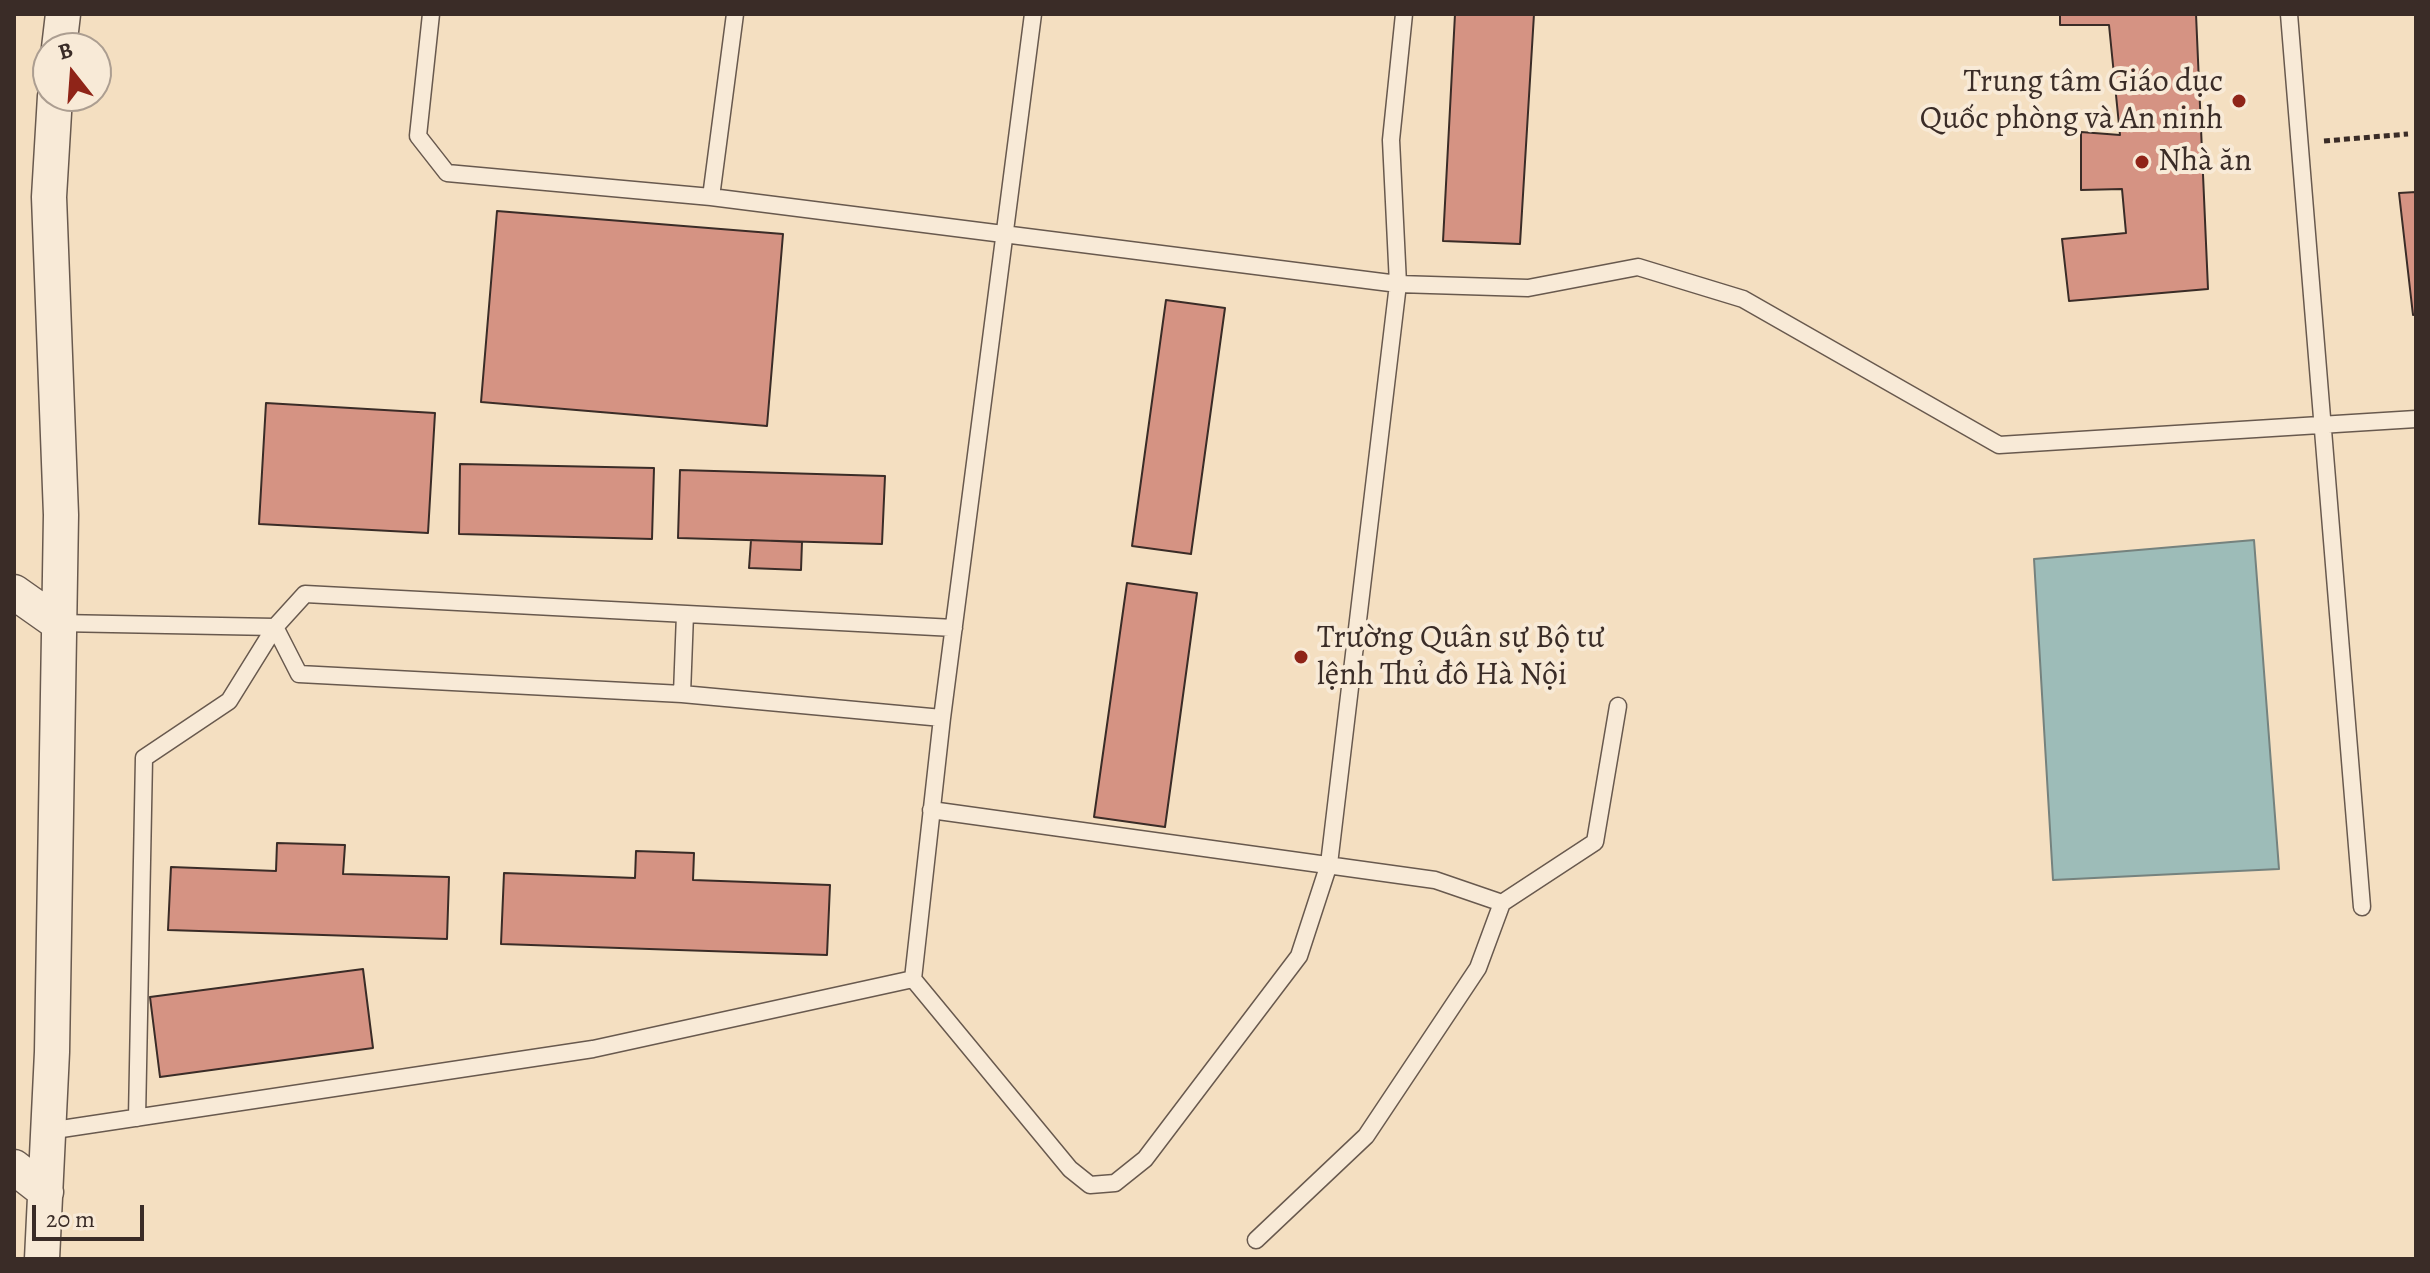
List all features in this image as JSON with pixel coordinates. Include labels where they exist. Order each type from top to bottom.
[{"type":"street","points":[[42,1259],[48,1131],[61,515],[49,197],[54,112]]},
{"type":"street","points":[[14,592],[58,623]]},
{"type":"street","points":[[14,1167],[46,1192]]},
{"type":"lane","points":[[431,14],[418,136],[447,173],[711,197],[1398,284],[1528,288],[1638,267],[1743,299],[1999,445],[2416,419]]},
{"type":"lane","points":[[711,197],[735,14]]},
{"type":"lane","points":[[1033,14],[942,718],[913,979],[1070,1169],[1090,1185],[1115,1183],[1145,1159],[1299,956],[1329,864],[1398,284],[1391,140],[1404,14]]},
{"type":"lane","points":[[2289,14],[2362,907]]},
{"type":"lane","points":[[137,1118],[144,758],[229,701],[275,627],[305,594],[954,628]]},
{"type":"lane","points":[[682,694],[685,614]]},
{"type":"lane","points":[[58,623],[275,627]]},
{"type":"lane","points":[[275,627],[299,674],[682,694],[942,718]]},
{"type":"lane","points":[[1256,1240],[1366,1136],[1478,968],[1502,903],[1595,842],[1618,706]]},
{"type":"lane","points":[[931,810],[1435,880],[1502,903]]},
{"type":"lane","points":[[48,1131],[593,1049],[913,979]]},
{"type":"path","points":[[2299,143],[2408,134]]},
{"type":"water","points":[[2254,540],[2279,869],[2053,880],[2034,559]]},
{"type":"building","points":[[1455,14],[1534,14],[1520,244],[1443,241]]},
{"type":"building","name":"Nhà ăn","points":[[2060,14],[2196,14],[2208,289],[2069,301],[2062,239],[2126,233],[2122,189],[2081,190],[2081,132],[2120,135],[2109,25],[2060,25]]},
{"type":"building","points":[[2416,192],[2416,314],[2413,315],[2399,193]]},
{"type":"building","points":[[497,211],[783,234],[767,426],[481,402]]},
{"type":"building","points":[[1166,300],[1225,308],[1191,554],[1132,546]]},
{"type":"building","points":[[266,403],[435,413],[428,533],[259,524]]},
{"type":"building","points":[[460,464],[654,468],[652,539],[459,534]]},
{"type":"building","points":[[680,470],[885,476],[882,544],[678,538]]},
{"type":"building","points":[[751,540],[802,542],[801,570],[749,568]]},
{"type":"building","points":[[1127,583],[1197,593],[1165,827],[1094,817]]},
{"type":"building","points":[[277,843],[345,845],[343,874],[449,877],[447,939],[168,930],[171,867],[276,871]]},
{"type":"building","points":[[636,851],[694,853],[693,880],[830,885],[827,955],[501,944],[504,873],[635,878]]},
{"type":"building","points":[[363,969],[373,1048],[160,1077],[150,997]]},
{"type":"place","name":"Trung tâm Giáo dục Quốc phòng và An ninh","points":[[2239,101]]},
{"type":"place","name":"Nhà ăn","points":[[2142,162]]},
{"type":"place","name":"Trường Quân sự Bộ tư lệnh Thủ đô Hà Nội","points":[[1301,657]]}]
